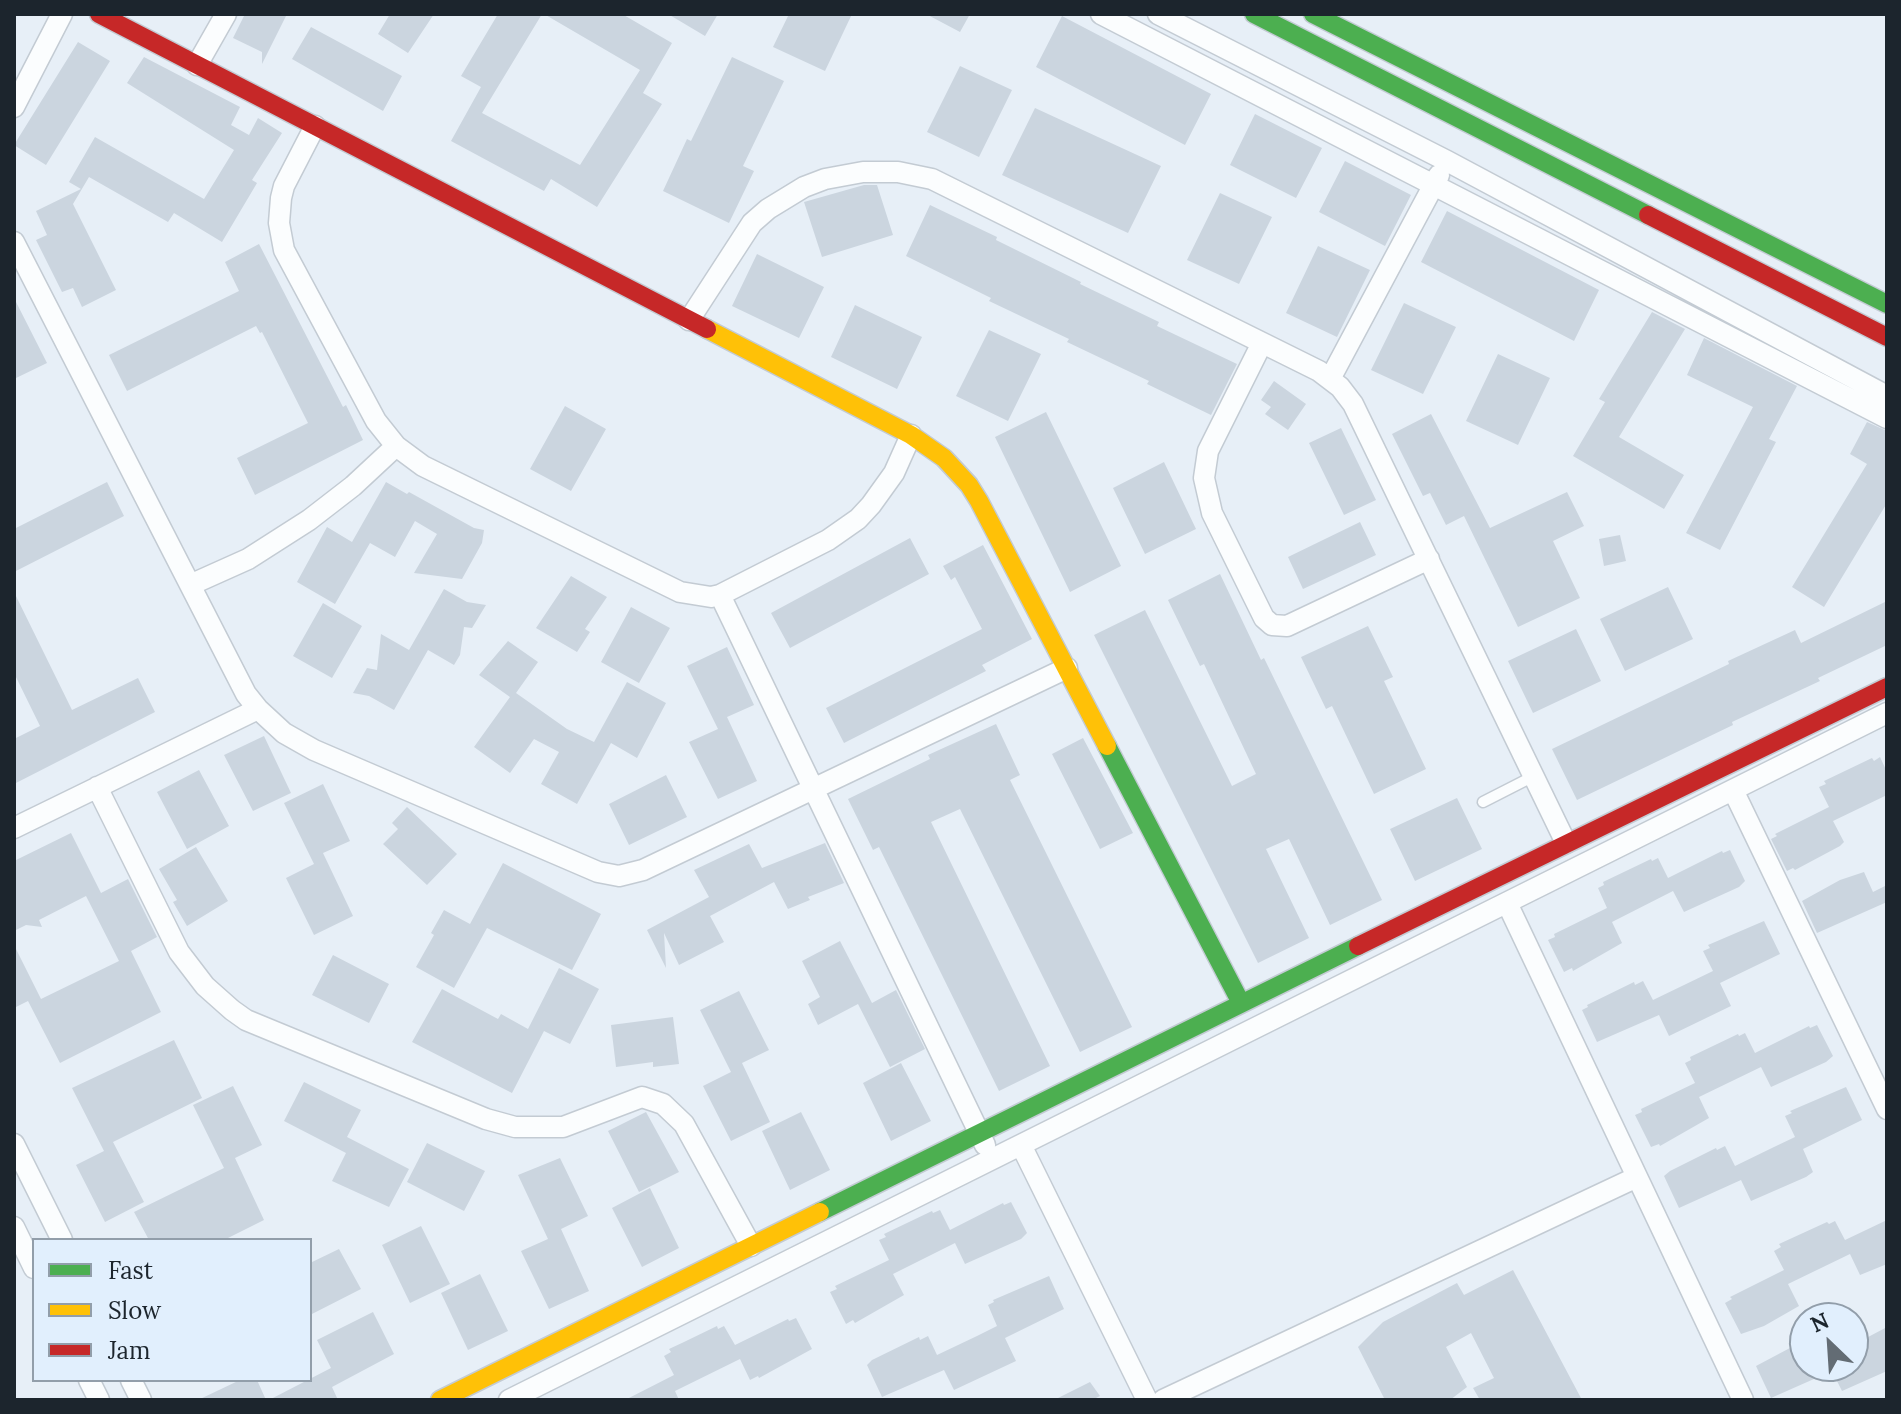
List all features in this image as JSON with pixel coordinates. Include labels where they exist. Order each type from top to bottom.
[{"type":"street","points":[[14,107],[62,14]]},
{"type":"street","points":[[99,14],[911,435],[944,458],[969,485],[1241,1003]]},
{"type":"street","points":[[197,65],[226,14]]},
{"type":"street","points":[[1101,14],[1887,418]]},
{"type":"street","points":[[1158,14],[1447,161],[1887,396]]},
{"type":"street","points":[[1254,14],[1887,337]]},
{"type":"street","points":[[1313,14],[1887,304]]},
{"type":"street","points":[[315,126],[284,186],[279,210],[281,236],[290,262],[376,421],[396,446],[423,466],[680,592],[702,597],[720,595],[828,540],[858,519],[894,473],[911,435]]},
{"type":"street","points":[[1330,379],[1447,161]]},
{"type":"street","points":[[689,320],[752,223],[768,209],[804,187],[825,179],[880,171],[932,179],[1330,379],[1353,404],[1566,843]]},
{"type":"street","points":[[14,242],[246,694],[258,709],[284,733],[314,750],[608,875],[635,873],[1067,668]]},
{"type":"street","points":[[1262,343],[1208,451],[1204,478],[1212,513],[1264,618],[1272,625],[1287,626],[1429,559]]},
{"type":"street","points":[[190,585],[248,559],[309,520],[353,486],[396,446]]},
{"type":"street","points":[[720,595],[992,1159]]},
{"type":"street","points":[[440,1400],[1887,687]]},
{"type":"street","points":[[14,828],[258,709]]},
{"type":"street","points":[[509,1400],[1887,713]]},
{"type":"street","points":[[97,787],[179,952],[205,986],[239,1015],[486,1119],[515,1127],[563,1127],[642,1097],[663,1104],[684,1124],[751,1246]]},
{"type":"street","points":[[1733,790],[1887,1109]]},
{"type":"street","points":[[1507,903],[1743,1400]]},
{"type":"street","points":[[1381,934],[1394,959]]},
{"type":"street","points":[[14,1144],[61,1238]]},
{"type":"street","points":[[1021,1145],[1147,1400]]},
{"type":"street","points":[[1163,1400],[1637,1177]]},
{"type":"street","points":[[14,1227],[32,1264]]},
{"type":"street","points":[[90,1382],[99,1400]]},
{"type":"street","points":[[132,1382],[141,1400]]},
{"type":"lane","points":[[1483,802],[1534,776]]},
{"type":"building","points":[[245,14],[287,14],[262,64],[262,52],[233,38]]},
{"type":"building","points":[[390,14],[434,14],[408,53],[378,34]]},
{"type":"building","points":[[498,14],[542,14],[482,113],[580,165],[640,70],[544,14],[622,14],[672,43],[643,93],[662,104],[597,207],[551,179],[544,191],[451,141],[481,87],[461,76]]},
{"type":"building","points":[[668,14],[718,14],[705,36]]},
{"type":"building","points":[[789,14],[852,14],[825,71],[773,47]]},
{"type":"building","points":[[926,14],[970,14],[960,32]]},
{"type":"building","points":[[1062,16],[1211,94],[1185,145],[1036,67]]},
{"type":"building","points":[[311,27],[402,76],[383,111],[292,59]]},
{"type":"building","points":[[78,42],[110,61],[46,165],[14,145]]},
{"type":"building","points":[[144,57],[240,107],[231,125],[249,135],[258,118],[282,133],[252,180],[257,183],[222,242],[174,213],[168,222],[89,177],[73,204],[116,290],[82,307],[73,288],[62,292],[36,240],[47,235],[36,211],[81,189],[69,182],[95,137],[204,199],[234,150],[127,83]]},
{"type":"building","points":[[732,57],[784,81],[743,166],[754,171],[729,223],[663,191],[687,139],[691,141]]},
{"type":"building","points":[[960,66],[1012,90],[979,157],[927,132]]},
{"type":"building","points":[[1035,108],[1161,166],[1128,233],[1002,175]]},
{"type":"building","points":[[1255,114],[1322,148],[1296,198],[1230,165]]},
{"type":"building","points":[[1345,161],[1411,195],[1385,246],[1319,212]]},
{"type":"building","points":[[864,185],[877,185],[893,235],[822,257],[804,202]]},
{"type":"building","points":[[1220,193],[1272,217],[1239,284],[1187,260]]},
{"type":"building","points":[[930,205],[1159,322],[1157,326],[1237,364],[1211,415],[906,256]]},
{"type":"building","points":[[1447,211],[1599,290],[1574,341],[1421,262]]},
{"type":"building","points":[[259,244],[363,440],[255,495],[237,458],[308,423],[262,332],[256,326],[127,391],[109,355],[239,291],[225,262]]},
{"type":"building","points":[[1318,246],[1370,270],[1337,337],[1286,313]]},
{"type":"building","points":[[757,254],[824,287],[799,338],[732,306]]},
{"type":"building","points":[[14,298],[47,363],[14,379]]},
{"type":"building","points":[[1404,303],[1456,327],[1423,394],[1371,370]]},
{"type":"building","points":[[855,305],[922,337],[897,389],[831,357]]},
{"type":"building","points":[[1652,312],[1685,329],[1619,437],[1684,475],[1664,509],[1573,456],[1605,402],[1599,399]]},
{"type":"building","points":[[989,330],[1041,354],[1008,421],[956,396]]},
{"type":"building","points":[[1704,338],[1797,386],[1769,439],[1776,442],[1720,550],[1686,533],[1753,407],[1687,375]]},
{"type":"building","points":[[1498,354],[1550,378],[1518,445],[1466,421]]},
{"type":"building","points":[[1274,381],[1306,404],[1288,430],[1265,414],[1271,407],[1261,400]]},
{"type":"building","points":[[565,406],[606,429],[571,491],[530,469]]},
{"type":"building","points":[[1046,412],[1121,566],[1070,592],[995,437]]},
{"type":"building","points":[[1431,414],[1490,528],[1567,492],[1584,526],[1553,541],[1580,598],[1518,627],[1464,516],[1446,525],[1430,493],[1423,496],[1392,434]]},
{"type":"building","points":[[1867,422],[1887,431],[1887,503],[1824,607],[1792,587],[1867,464],[1850,454]]},
{"type":"building","points":[[1341,428],[1376,500],[1344,515],[1309,443]]},
{"type":"building","points":[[1164,462],[1196,529],[1145,554],[1113,488]]},
{"type":"building","points":[[107,482],[124,516],[14,572],[14,529]]},
{"type":"building","points":[[386,482],[474,528],[484,530],[482,543],[462,579],[414,573],[437,534],[415,521],[395,557],[370,543],[335,604],[297,582],[327,527],[352,542]]},
{"type":"building","points":[[1360,522],[1376,555],[1303,589],[1288,557]]},
{"type":"building","points":[[1620,535],[1626,561],[1604,566],[1599,539]]},
{"type":"building","points":[[910,538],[929,574],[790,648],[771,613]]},
{"type":"building","points":[[983,545],[1032,639],[982,665],[986,671],[844,743],[826,708],[982,629],[955,577],[951,580],[943,566]]},
{"type":"building","points":[[1220,574],[1382,900],[1330,925],[1289,839],[1266,849],[1309,938],[1258,963],[1094,635],[1145,610],[1232,786],[1256,774],[1204,664],[1200,666],[1168,600]]},
{"type":"building","points":[[571,576],[607,597],[585,629],[590,632],[577,652],[536,628]]},
{"type":"building","points":[[1668,587],[1693,639],[1625,671],[1600,619]]},
{"type":"building","points":[[444,589],[467,602],[486,605],[472,628],[464,627],[460,655],[454,665],[428,650],[394,710],[369,696],[353,693],[367,668],[377,670],[381,634],[409,650]]},
{"type":"building","points":[[14,592],[72,710],[138,678],[155,712],[14,784],[14,739],[40,726],[14,673]]},
{"type":"building","points":[[1887,601],[1887,645],[1818,678],[1820,681],[1732,722],[1733,725],[1577,800],[1552,749],[1795,630],[1801,643]]},
{"type":"building","points":[[323,603],[362,626],[332,678],[293,656]]},
{"type":"building","points":[[631,607],[670,628],[639,683],[601,662]]},
{"type":"building","points":[[1368,626],[1393,677],[1384,681],[1426,769],[1374,794],[1332,706],[1326,709],[1301,657]]},
{"type":"building","points":[[1576,629],[1601,681],[1533,713],[1508,661]]},
{"type":"building","points":[[508,641],[538,662],[516,693],[567,729],[594,742],[627,682],[666,703],[637,758],[611,743],[577,804],[541,784],[559,752],[534,739],[510,773],[474,747],[510,697],[479,675]]},
{"type":"building","points":[[727,647],[754,705],[727,717],[757,781],[718,799],[689,742],[718,729],[687,666]]},
{"type":"building","points":[[996,724],[1020,775],[1010,780],[1132,1027],[1080,1052],[960,809],[931,822],[1050,1066],[999,1091],[879,847],[873,850],[848,799],[930,759],[928,755]]},
{"type":"building","points":[[264,736],[291,793],[253,811],[224,755]]},
{"type":"building","points":[[1083,738],[1133,833],[1100,849],[1052,754]]},
{"type":"building","points":[[1880,757],[1887,772],[1887,795],[1833,821],[1844,842],[1840,846],[1795,870],[1787,871],[1771,839],[1777,836],[1775,834],[1829,807],[1819,787],[1826,784],[1824,781]]},
{"type":"building","points":[[199,770],[229,826],[187,849],[157,792]]},
{"type":"building","points":[[666,775],[687,817],[629,845],[609,804]]},
{"type":"building","points":[[323,784],[350,841],[323,853],[353,916],[314,935],[286,878],[314,864],[284,803]]},
{"type":"building","points":[[1457,798],[1482,849],[1415,881],[1390,829]]},
{"type":"building","points":[[407,807],[457,854],[427,885],[383,844],[398,829],[392,823]]},
{"type":"building","points":[[71,833],[101,893],[128,879],[157,937],[131,951],[161,1012],[60,1063],[28,1001],[14,1008],[14,945],[41,999],[119,961],[86,896],[39,920],[42,927],[26,925],[14,931],[14,861]]},
{"type":"building","points":[[825,843],[844,883],[808,897],[810,900],[788,909],[774,882],[710,916],[724,942],[679,965],[664,933],[666,968],[647,930],[709,897],[694,870],[749,844],[762,868]]},
{"type":"building","points":[[196,847],[228,901],[187,926],[173,902],[177,900],[159,869]]},
{"type":"building","points":[[1730,850],[1745,881],[1739,887],[1684,912],[1673,891],[1612,922],[1622,943],[1573,971],[1572,968],[1564,972],[1548,940],[1555,937],[1554,934],[1607,908],[1598,888],[1604,885],[1603,882],[1658,858],[1668,878]]},
{"type":"building","points":[[503,863],[601,914],[572,970],[487,928],[454,988],[416,967],[444,910],[470,924]]},
{"type":"building","points":[[1864,872],[1873,892],[1887,885],[1887,902],[1817,933],[1802,901],[1840,880]]},
{"type":"building","points":[[1764,921],[1780,954],[1720,983],[1731,1006],[1669,1036],[1659,1015],[1597,1042],[1582,1010],[1587,1005],[1634,982],[1635,985],[1643,981],[1653,1000],[1713,971],[1703,951],[1710,948],[1708,945]]},
{"type":"building","points":[[840,941],[872,1003],[896,990],[925,1049],[890,1067],[858,1004],[818,1025],[808,1004],[820,997],[802,961]]},
{"type":"building","points":[[333,955],[389,984],[369,1023],[312,995]]},
{"type":"building","points":[[559,968],[599,989],[570,1044],[544,1031],[512,1093],[412,1042],[442,989],[498,1019],[501,1014],[528,1029]]},
{"type":"building","points":[[739,991],[769,1050],[742,1063],[770,1122],[731,1141],[703,1086],[731,1072],[700,1010]]},
{"type":"building","points":[[673,1017],[679,1064],[653,1067],[653,1062],[616,1067],[611,1025]]},
{"type":"building","points":[[1817,1025],[1833,1056],[1826,1062],[1771,1087],[1761,1067],[1699,1097],[1709,1118],[1660,1146],[1651,1147],[1635,1115],[1642,1112],[1641,1109],[1695,1083],[1685,1063],[1691,1060],[1690,1057],[1745,1033],[1755,1053]]},
{"type":"building","points":[[174,1040],[202,1098],[113,1142],[144,1202],[105,1222],[76,1165],[104,1151],[72,1088]]},
{"type":"building","points":[[901,1063],[931,1121],[891,1141],[863,1083]]},
{"type":"building","points":[[304,1082],[361,1110],[347,1137],[409,1169],[389,1207],[332,1181],[346,1153],[284,1121]]},
{"type":"building","points":[[233,1086],[262,1145],[235,1158],[264,1220],[228,1238],[148,1238],[134,1212],[224,1168],[193,1105]]},
{"type":"building","points":[[1846,1087],[1862,1120],[1803,1149],[1813,1172],[1751,1201],[1741,1180],[1679,1208],[1664,1176],[1670,1171],[1725,1146],[1735,1166],[1795,1137],[1785,1116],[1792,1113],[1790,1111]]},
{"type":"building","points":[[646,1112],[679,1172],[639,1192],[608,1131]]},
{"type":"building","points":[[801,1112],[830,1170],[790,1190],[762,1131]]},
{"type":"building","points":[[427,1143],[485,1171],[464,1211],[407,1182]]},
{"type":"building","points":[[560,1158],[588,1216],[561,1229],[589,1291],[549,1309],[521,1251],[548,1239],[518,1175]]},
{"type":"building","points":[[650,1188],[679,1248],[642,1267],[612,1208]]},
{"type":"building","points":[[1011,1202],[1027,1233],[1021,1239],[965,1264],[955,1243],[893,1274],[904,1295],[855,1323],[853,1320],[846,1324],[830,1292],[837,1289],[835,1286],[889,1260],[879,1240],[886,1237],[884,1234],[940,1210],[950,1230],[1003,1203]]},
{"type":"building","points":[[1887,1220],[1887,1264],[1860,1275],[1850,1254],[1788,1284],[1797,1302],[1789,1302],[1789,1312],[1764,1326],[1741,1334],[1725,1303],[1732,1299],[1730,1297],[1784,1270],[1774,1251],[1781,1247],[1779,1244],[1835,1221],[1845,1240]]},
{"type":"building","points":[[421,1226],[450,1284],[410,1303],[382,1245]]},
{"type":"building","points":[[339,1249],[361,1289],[312,1314],[312,1262]]},
{"type":"building","points":[[1513,1270],[1582,1400],[1480,1400],[1473,1388],[1494,1378],[1471,1333],[1446,1347],[1467,1387],[1450,1400],[1385,1400],[1358,1347],[1383,1322],[1457,1283],[1464,1295]]},
{"type":"building","points":[[480,1274],[508,1331],[468,1350],[441,1293]]},
{"type":"building","points":[[1049,1276],[1064,1309],[1005,1338],[1016,1361],[954,1390],[944,1370],[882,1397],[867,1365],[872,1360],[919,1337],[920,1340],[928,1336],[937,1355],[997,1326],[988,1305],[993,1300]]},
{"type":"building","points":[[373,1312],[394,1354],[332,1387],[338,1400],[269,1400],[304,1382],[312,1382],[312,1378],[331,1368],[317,1340]]},
{"type":"building","points":[[796,1318],[812,1349],[759,1378],[750,1380],[740,1359],[675,1391],[679,1400],[625,1400],[674,1375],[664,1356],[671,1352],[669,1349],[717,1326],[718,1329],[724,1326],[735,1345]]},
{"type":"building","points":[[1887,1327],[1887,1371],[1869,1379],[1869,1337]]},
{"type":"building","points":[[1789,1348],[1789,1382],[1807,1382],[1771,1398],[1756,1366]]},
{"type":"building","points":[[236,1382],[258,1382],[266,1400],[198,1400]]},
{"type":"building","points":[[1090,1382],[1100,1396],[1092,1400],[1054,1400]]},
{"type":"building","points":[[1838,1382],[1862,1382],[1842,1391]]},
{"type":"traffic: fast","points":[[1254,14],[1648,215]]},
{"type":"traffic: fast","points":[[1313,14],[1887,304]]},
{"type":"traffic: fast","points":[[1107,746],[1241,1003]]},
{"type":"traffic: fast","points":[[820,1212],[1358,946]]},
{"type":"traffic: slow","points":[[707,329],[911,435],[944,458],[979,501],[1107,746]]},
{"type":"traffic: slow","points":[[440,1400],[820,1212]]},
{"type":"traffic: jam","points":[[99,14],[707,329]]},
{"type":"traffic: jam","points":[[1648,215],[1887,337]]},
{"type":"traffic: jam","points":[[1358,946],[1887,687]]}]
